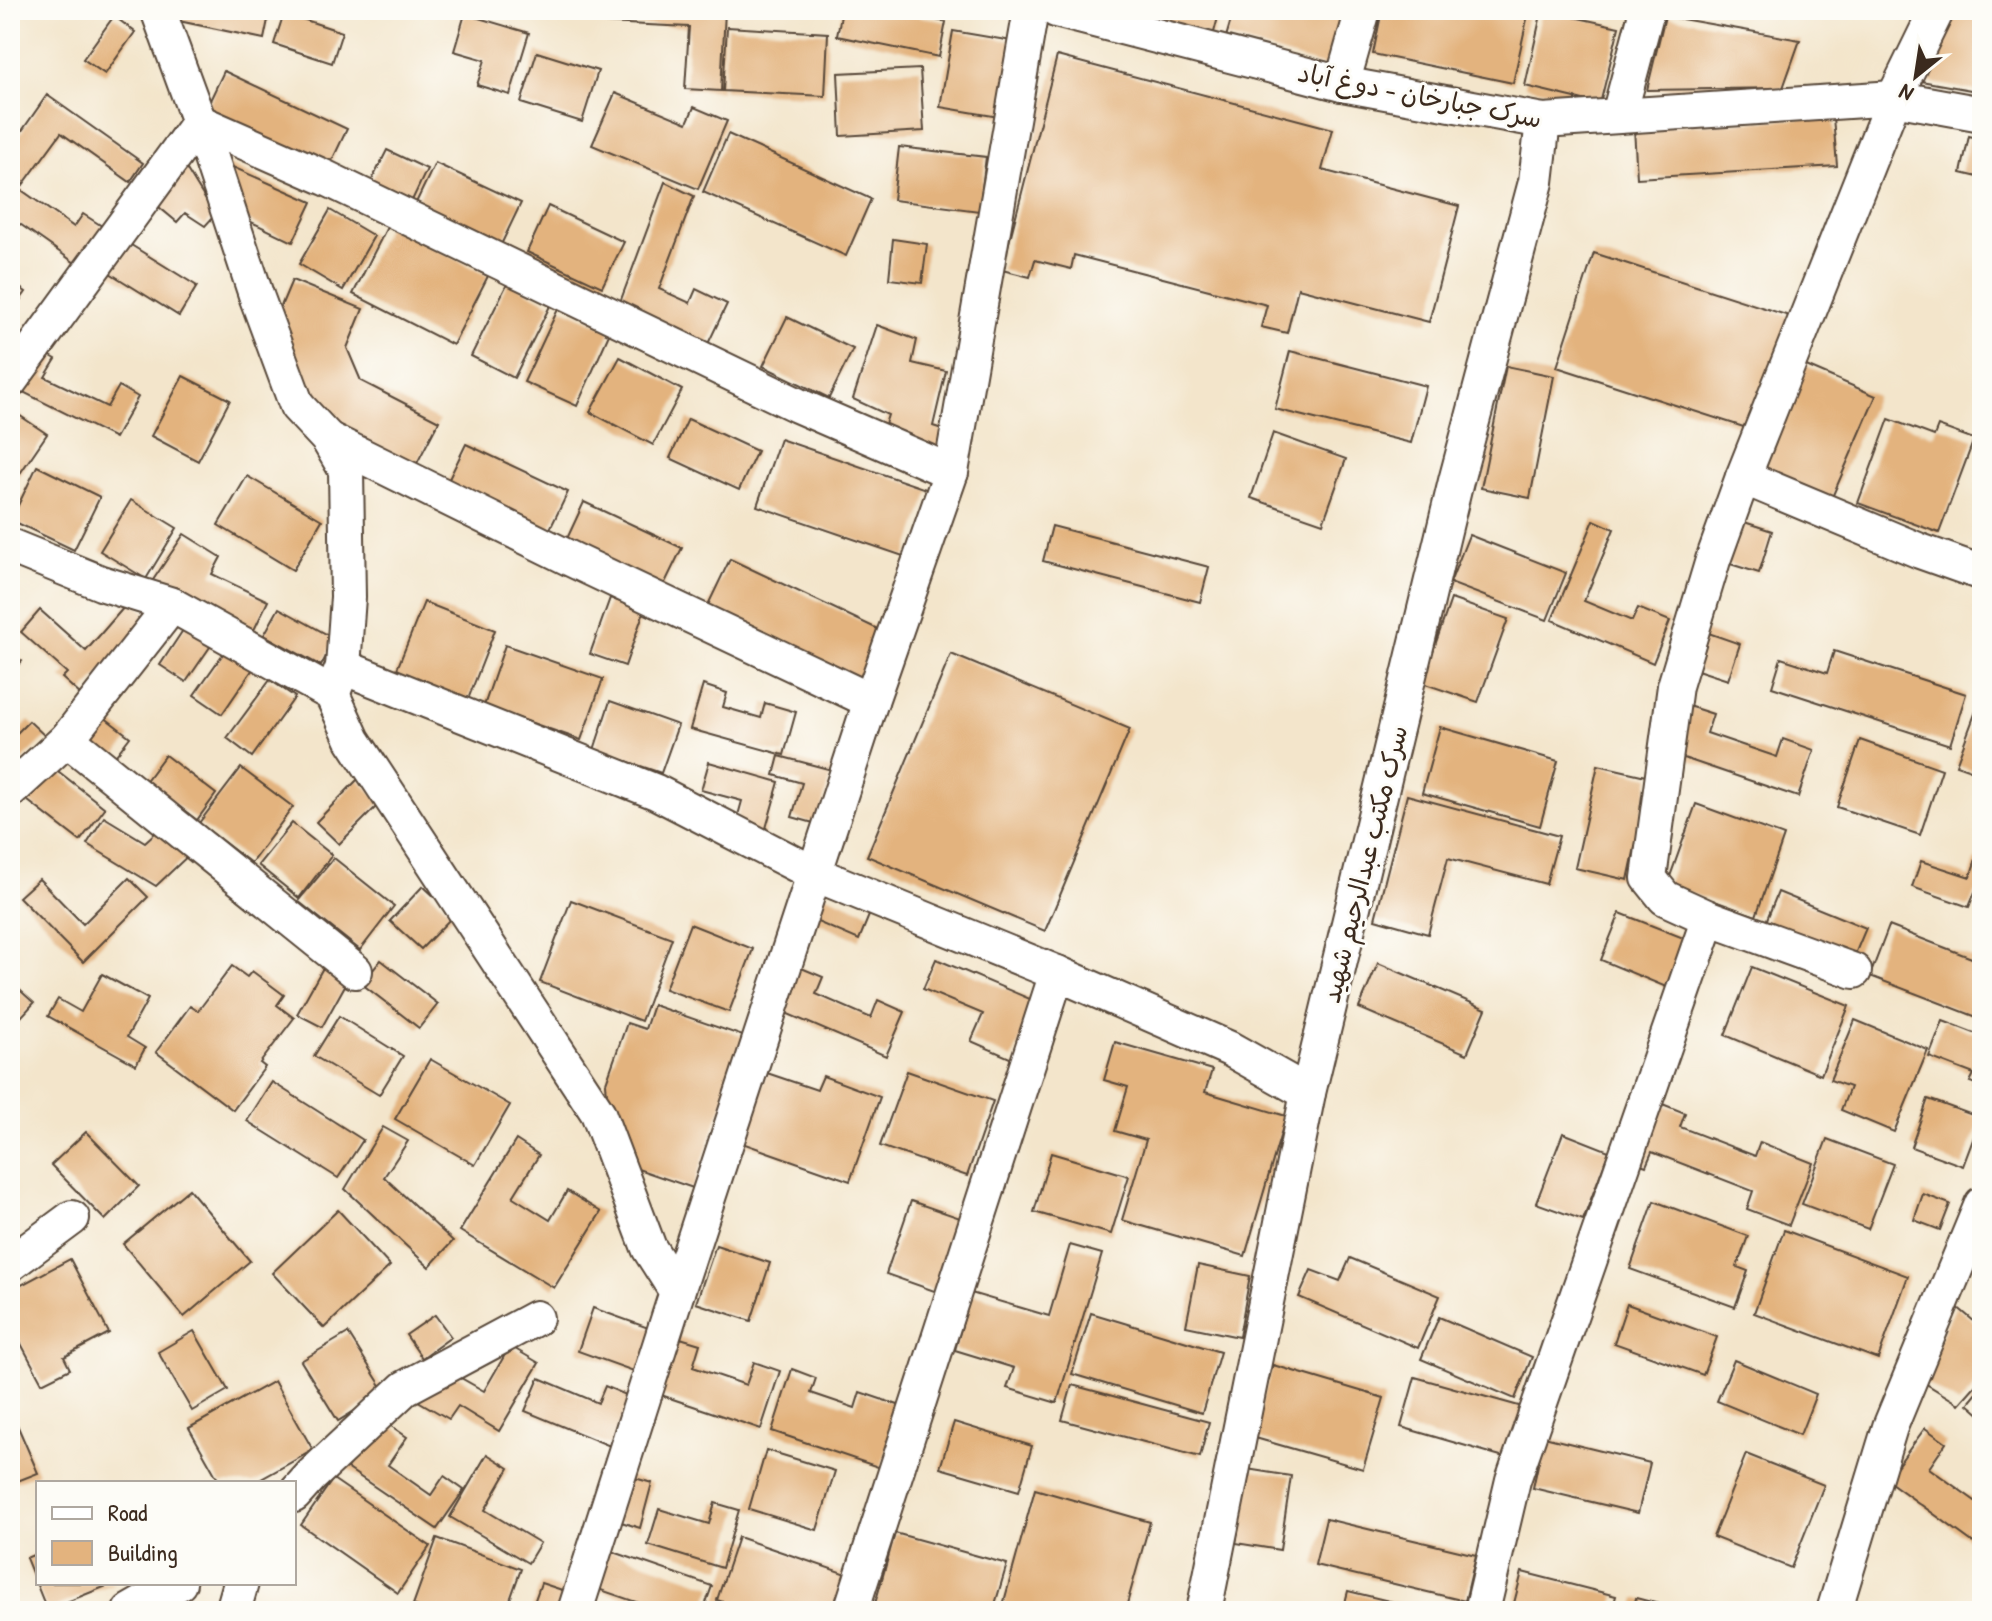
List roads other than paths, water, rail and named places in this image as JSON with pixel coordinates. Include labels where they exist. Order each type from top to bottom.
[{"type":"street","points":[[158,10],[297,406],[328,439],[346,470],[348,597],[337,680],[353,740],[598,1113],[649,1248],[677,1292]]},
{"type":"street","points":[[575,1611],[871,701],[951,472],[1031,10]]},
{"type":"street","points":[[1342,84],[1363,10]]},
{"type":"street","points":[[1619,115],[1647,10]]},
{"type":"street","points":[[1854,971],[1709,918],[1665,898],[1649,878],[1675,686],[1713,560],[1894,98],[1937,10]]},
{"type":"street","name":"سرک جبارخان - دوغ آباد","points":[[1066,11],[1342,84],[1543,121],[1894,98],[1982,114]]},
{"type":"street","name":"سرک مکتب عبدالرحیم شهید","points":[[1204,1611],[1308,1093],[1456,481],[1536,182],[1543,121]]},
{"type":"street","points":[[10,381],[199,122]]},
{"type":"street","points":[[199,122],[326,178],[797,405],[951,472]]},
{"type":"street","points":[[328,439],[571,559],[871,701]]},
{"type":"street","points":[[1743,477],[1920,551],[1982,573]]},
{"type":"street","points":[[10,546],[101,583],[172,605],[337,680],[656,792],[815,874],[1057,973],[1230,1049],[1308,1093]]},
{"type":"street","points":[[10,791],[67,739],[172,605]]},
{"type":"street","points":[[67,739],[355,971]]},
{"type":"street","points":[[1482,1611],[1513,1480],[1709,918]]},
{"type":"street","points":[[851,1611],[1057,973]]},
{"type":"street","points":[[1834,1611],[1890,1427],[1982,1204]]},
{"type":"street","points":[[10,1264],[72,1218]]},
{"type":"street","points":[[296,1493],[405,1388],[536,1318]]},
{"type":"street","points":[[130,1611],[176,1585]]},
{"type":"street","points":[[233,1611],[240,1585]]}]
